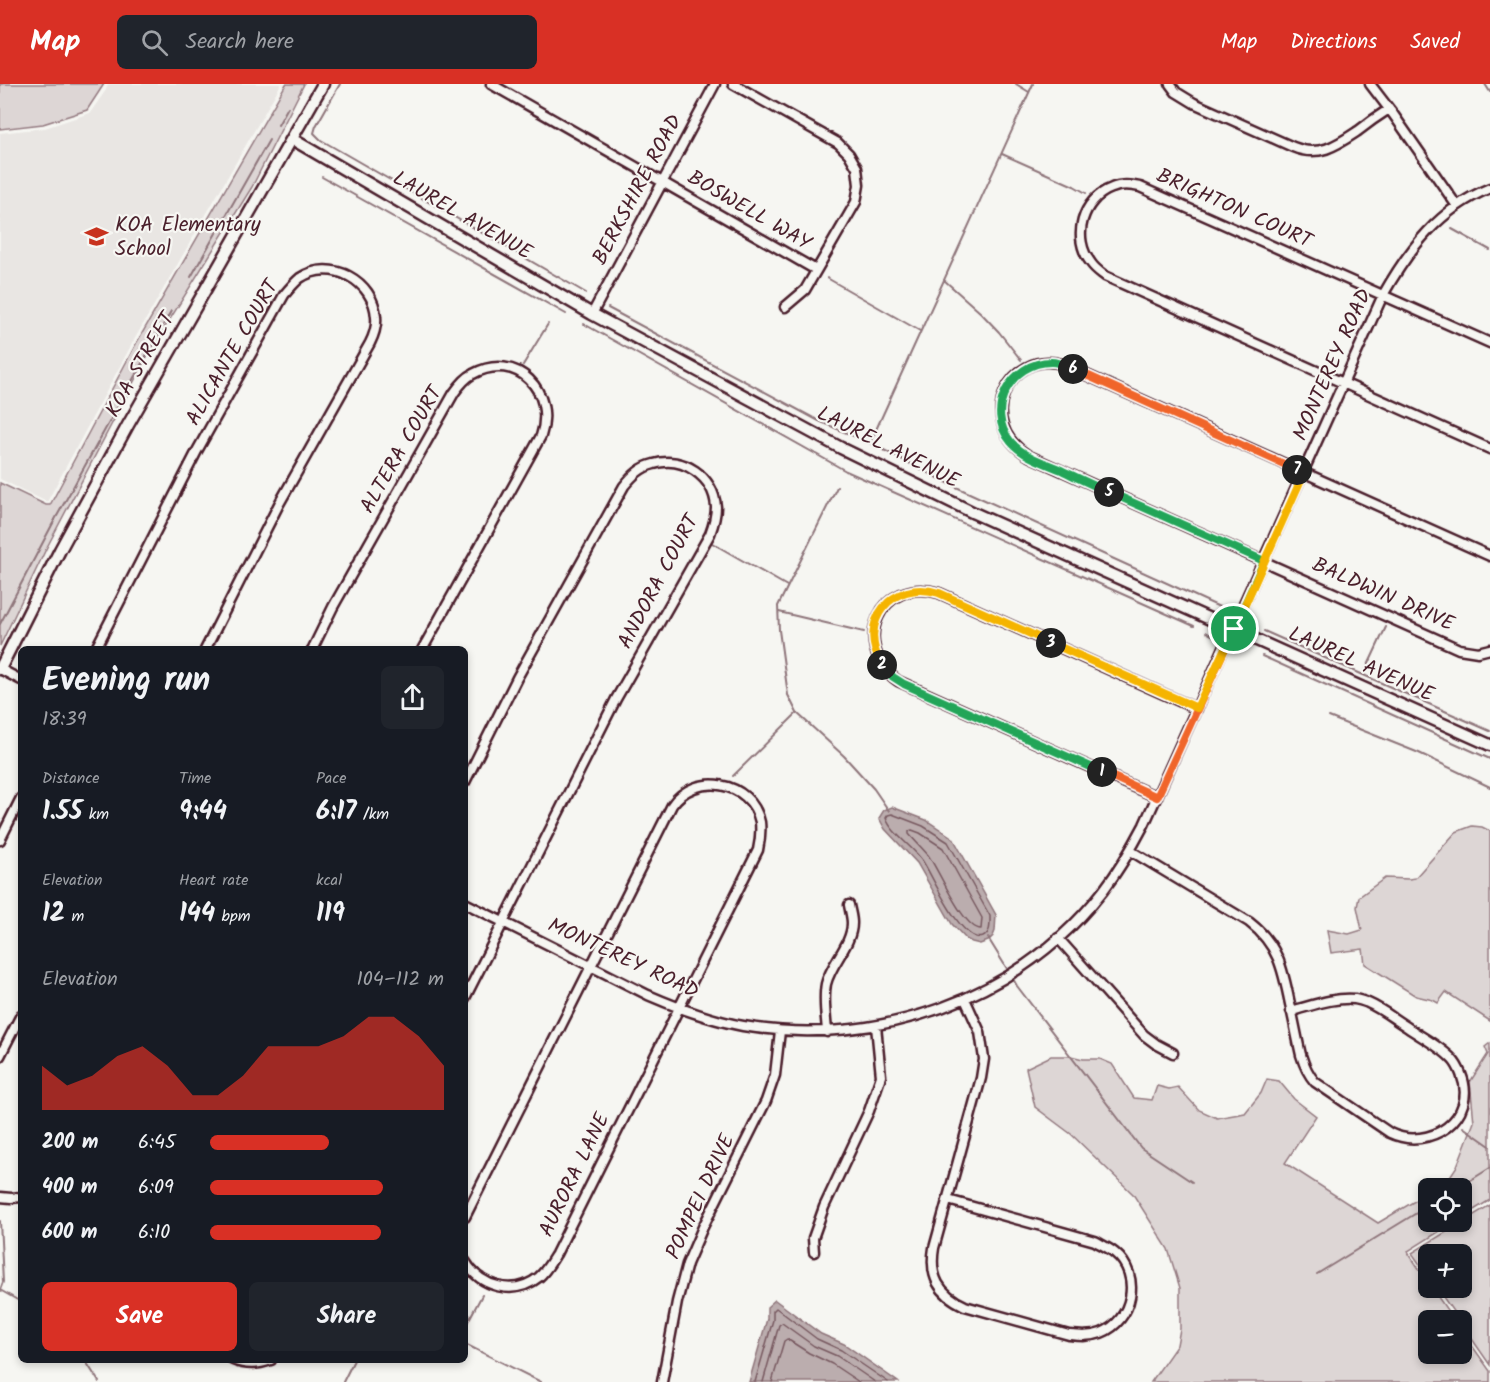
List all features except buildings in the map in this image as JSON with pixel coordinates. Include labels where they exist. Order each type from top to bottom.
[{"type":"main road","name":"KOA STREET","points":[[0,669],[60,550],[128,425],[323,84]]},
{"type":"main road","name":"LAUREL AVENUE","points":[[292,139],[592,314],[841,448],[974,513],[1490,745]]},
{"type":"street","name":"BOSWELL WAY","points":[[491,84],[816,270]]},
{"type":"street","name":"BERKSHIRE ROAD","points":[[592,314],[715,84]]},
{"type":"street","points":[[733,84],[838,143],[854,160],[857,168],[859,192],[856,202],[805,290],[785,307]]},
{"type":"street","points":[[1170,84],[1176,92],[1194,103],[1304,151],[1320,151],[1339,144],[1389,109]]},
{"type":"street","points":[[1370,84],[1457,206]]},
{"type":"street","name":"BRIGHTON COURT","points":[[1490,343],[1140,187],[1121,186],[1103,192],[1095,198],[1083,218],[1082,245],[1090,263],[1105,276],[1490,449]]},
{"type":"street","name":"MONTEREY ROAD","points":[[468,904],[678,1008],[712,1019],[780,1031],[827,1032],[876,1026],[910,1018],[965,999],[1016,971],[1058,938],[1086,911],[1131,851],[1234,629],[1383,295],[1408,255],[1422,238],[1457,206],[1490,188]]},
{"type":"street","name":"ALICANTE COURT","points":[[97,646],[197,451],[291,286],[307,274],[324,271],[346,274],[360,283],[373,301],[376,317],[374,334],[279,504],[207,646]]},
{"type":"street","name":"BALDWIN DRIVE","points":[[1304,473],[1057,363],[1044,363],[1019,373],[1005,390],[1002,401],[1000,412],[1002,424],[1007,436],[1023,452],[1459,649],[1478,652],[1490,650]]},
{"type":"street","name":"ALTERA COURT","points":[[314,646],[333,607],[462,382],[472,374],[483,370],[501,368],[517,371],[535,385],[543,401],[545,419],[541,436],[424,646]]},
{"type":"street","name":"ANDORA COURT","points":[[468,776],[517,678],[624,486],[639,470],[655,463],[677,463],[695,471],[708,484],[715,501],[716,513],[710,534],[616,699],[468,992]]},
{"type":"street","points":[[1304,473],[1490,556]]},
{"type":"street","points":[[1157,797],[898,681],[886,671],[876,655],[873,635],[878,616],[892,599],[905,591],[930,590],[1197,708]]},
{"type":"street","points":[[0,669],[18,678]]},
{"type":"street","name":"AURORA LANE","points":[[468,1266],[484,1281],[496,1286],[511,1288],[525,1285],[539,1277],[556,1254],[752,862],[759,843],[760,830],[756,812],[746,799],[732,788],[714,784],[700,785],[686,791],[675,801],[590,966]]},
{"type":"street","points":[[0,840],[18,804]]},
{"type":"street","points":[[1131,851],[1242,917],[1271,944],[1279,959],[1303,1062],[1309,1076],[1323,1089],[1397,1136],[1410,1139],[1427,1138],[1446,1129],[1453,1122],[1464,1095],[1462,1075],[1451,1058],[1432,1044],[1375,1006],[1360,1000],[1346,999],[1292,1011]]},
{"type":"street","points":[[827,1032],[825,993],[827,983],[852,925],[849,905]]},
{"type":"street","points":[[1058,938],[1144,1035],[1173,1053]]},
{"type":"street","points":[[468,1211],[590,966]]},
{"type":"street","points":[[948,1200],[1095,1241],[1108,1248],[1123,1261],[1131,1281],[1131,1293],[1123,1316],[1103,1333],[1092,1336],[1069,1335],[965,1306],[940,1288],[932,1265],[934,1248],[981,1078],[984,1059],[980,1032],[965,999]]},
{"type":"street","points":[[0,1056],[18,1021]]},
{"type":"street","points":[[814,1252],[813,1238],[824,1207],[869,1111],[881,1076],[876,1026]]},
{"type":"street","name":"POMPEI DRIVE","points":[[662,1382],[687,1263],[766,1101],[775,1075],[780,1031]]},
{"type":"street","points":[[0,1197],[18,1197]]},
{"type":"street","points":[[244,1363],[260,1363]]},
{"type":"shaded area","points":[[0,84],[104,84],[87,110],[43,124],[0,129]]},
{"type":"shaded area","name":"KOA Elementary School","points":[[108,84],[281,84],[134,340],[47,502],[0,479],[0,133],[45,128],[90,113]]},
{"type":"shaded area","points":[[286,84],[304,84],[252,187],[149,353],[46,549],[0,646],[0,483],[50,505],[137,342]]},
{"type":"shaded area","points":[[1472,826],[1490,831],[1490,1021],[1446,992],[1438,1003],[1416,996],[1365,964],[1363,949],[1331,953],[1327,930],[1349,934],[1362,930],[1357,907],[1359,897],[1385,878],[1415,878],[1456,832]]},
{"type":"shaded area","points":[[1490,1043],[1490,1200],[1472,1211],[1472,1178],[1449,1178],[1457,1166],[1474,1122],[1470,1082],[1488,1054],[1485,1047]]},
{"type":"shaded area","points":[[1051,1056],[1100,1059],[1112,1064],[1134,1098],[1152,1100],[1157,1086],[1169,1089],[1178,1087],[1199,1110],[1217,1118],[1245,1113],[1261,1093],[1267,1079],[1279,1081],[1294,1099],[1316,1116],[1285,1163],[1378,1223],[1418,1199],[1418,1232],[1438,1232],[1408,1251],[1418,1267],[1418,1298],[1439,1298],[1447,1310],[1418,1310],[1418,1364],[1472,1364],[1472,1346],[1490,1371],[1490,1382],[1151,1382],[1177,1345],[1180,1329],[1180,1288],[1168,1249],[1133,1194],[1071,1134],[1035,1107],[1026,1068]]},
{"type":"shaded area","points":[[1490,1205],[1490,1365],[1472,1339],[1472,1310],[1452,1310],[1444,1298],[1472,1298],[1472,1244],[1427,1244],[1446,1232],[1472,1232],[1472,1216]]},
{"type":"shaded area","points":[[1418,1249],[1418,1262],[1412,1253]]},
{"type":"water","points":[[892,807],[926,820],[953,838],[996,915],[995,931],[988,941],[980,944],[972,942],[952,924],[917,863],[885,829],[879,818],[884,810]]},
{"type":"water","points":[[775,1300],[821,1334],[844,1344],[898,1382],[749,1382],[767,1319],[767,1307]]},
{"type":"waterway","points":[[340,84],[316,126],[314,133],[321,140],[586,293]]},
{"type":"waterway","points":[[1016,84],[1029,92]]},
{"type":"waterway","points":[[870,443],[1033,84]]},
{"type":"waterway","points":[[1485,84],[1490,92]]},
{"type":"waterway","points":[[278,125],[288,107]]},
{"type":"waterway","points":[[191,277],[269,140]]},
{"type":"waterway","points":[[1002,154],[1086,193]]},
{"type":"waterway","points":[[322,177],[566,314]]},
{"type":"waterway","points":[[1452,229],[1490,250]]},
{"type":"waterway","points":[[827,278],[920,331]]},
{"type":"waterway","points":[[944,280],[981,313],[1021,360]]},
{"type":"waterway","points":[[608,308],[819,421],[870,443],[954,486],[1226,610]]},
{"type":"waterway","points":[[0,624],[52,525],[171,311]]},
{"type":"waterway","points":[[523,365],[548,324]]},
{"type":"waterway","points":[[584,324],[846,471],[1194,626]]},
{"type":"waterway","points":[[837,487],[778,606],[788,695],[797,713],[844,756],[874,789],[889,811]]},
{"type":"waterway","points":[[712,543],[787,586]]},
{"type":"waterway","points":[[779,612],[864,632]]},
{"type":"waterway","points":[[1364,674],[1386,627]]},
{"type":"waterway","points":[[1264,631],[1490,731]]},
{"type":"waterway","points":[[1206,632],[1215,637]]},
{"type":"waterway","points":[[1262,656],[1490,759]]},
{"type":"waterway","points":[[733,776],[797,713]]},
{"type":"waterway","points":[[1329,717],[1419,753],[1490,787]]},
{"type":"waterway","points":[[988,938],[1009,972]]},
{"type":"waterway","points":[[1012,977],[1141,1148],[1192,1182]]},
{"type":"waterway","points":[[1463,1127],[1490,1146]]},
{"type":"waterway","points":[[1472,1179],[1490,1168]]},
{"type":"waterway","points":[[1317,1274],[1418,1212]]},
{"type":"waterway","points":[[0,1221],[3,1282],[0,1290]]},
{"type":"waterway","points":[[0,1290],[18,1300]]},
{"type":"waterway","points":[[468,1321],[482,1295]]},
{"type":"waterway","points":[[468,1346],[541,1382]]},
{"type":"waterway","points":[[87,1363],[99,1382]]},
{"type":"waterway","points":[[343,1382],[352,1363]]},
{"type":"place","name":"KOA Elementary School","points":[[97,237]]},
{"type":"route","points":[[1051,362],[1067,366],[1304,473],[1234,629],[1157,797],[904,684],[886,671],[880,663],[876,655],[873,635],[878,616],[892,599],[905,591],[930,590],[1197,708],[1264,561],[1029,456],[1017,447],[1007,436],[1000,418],[1005,390],[1011,381],[1027,368],[1051,362]]}]
